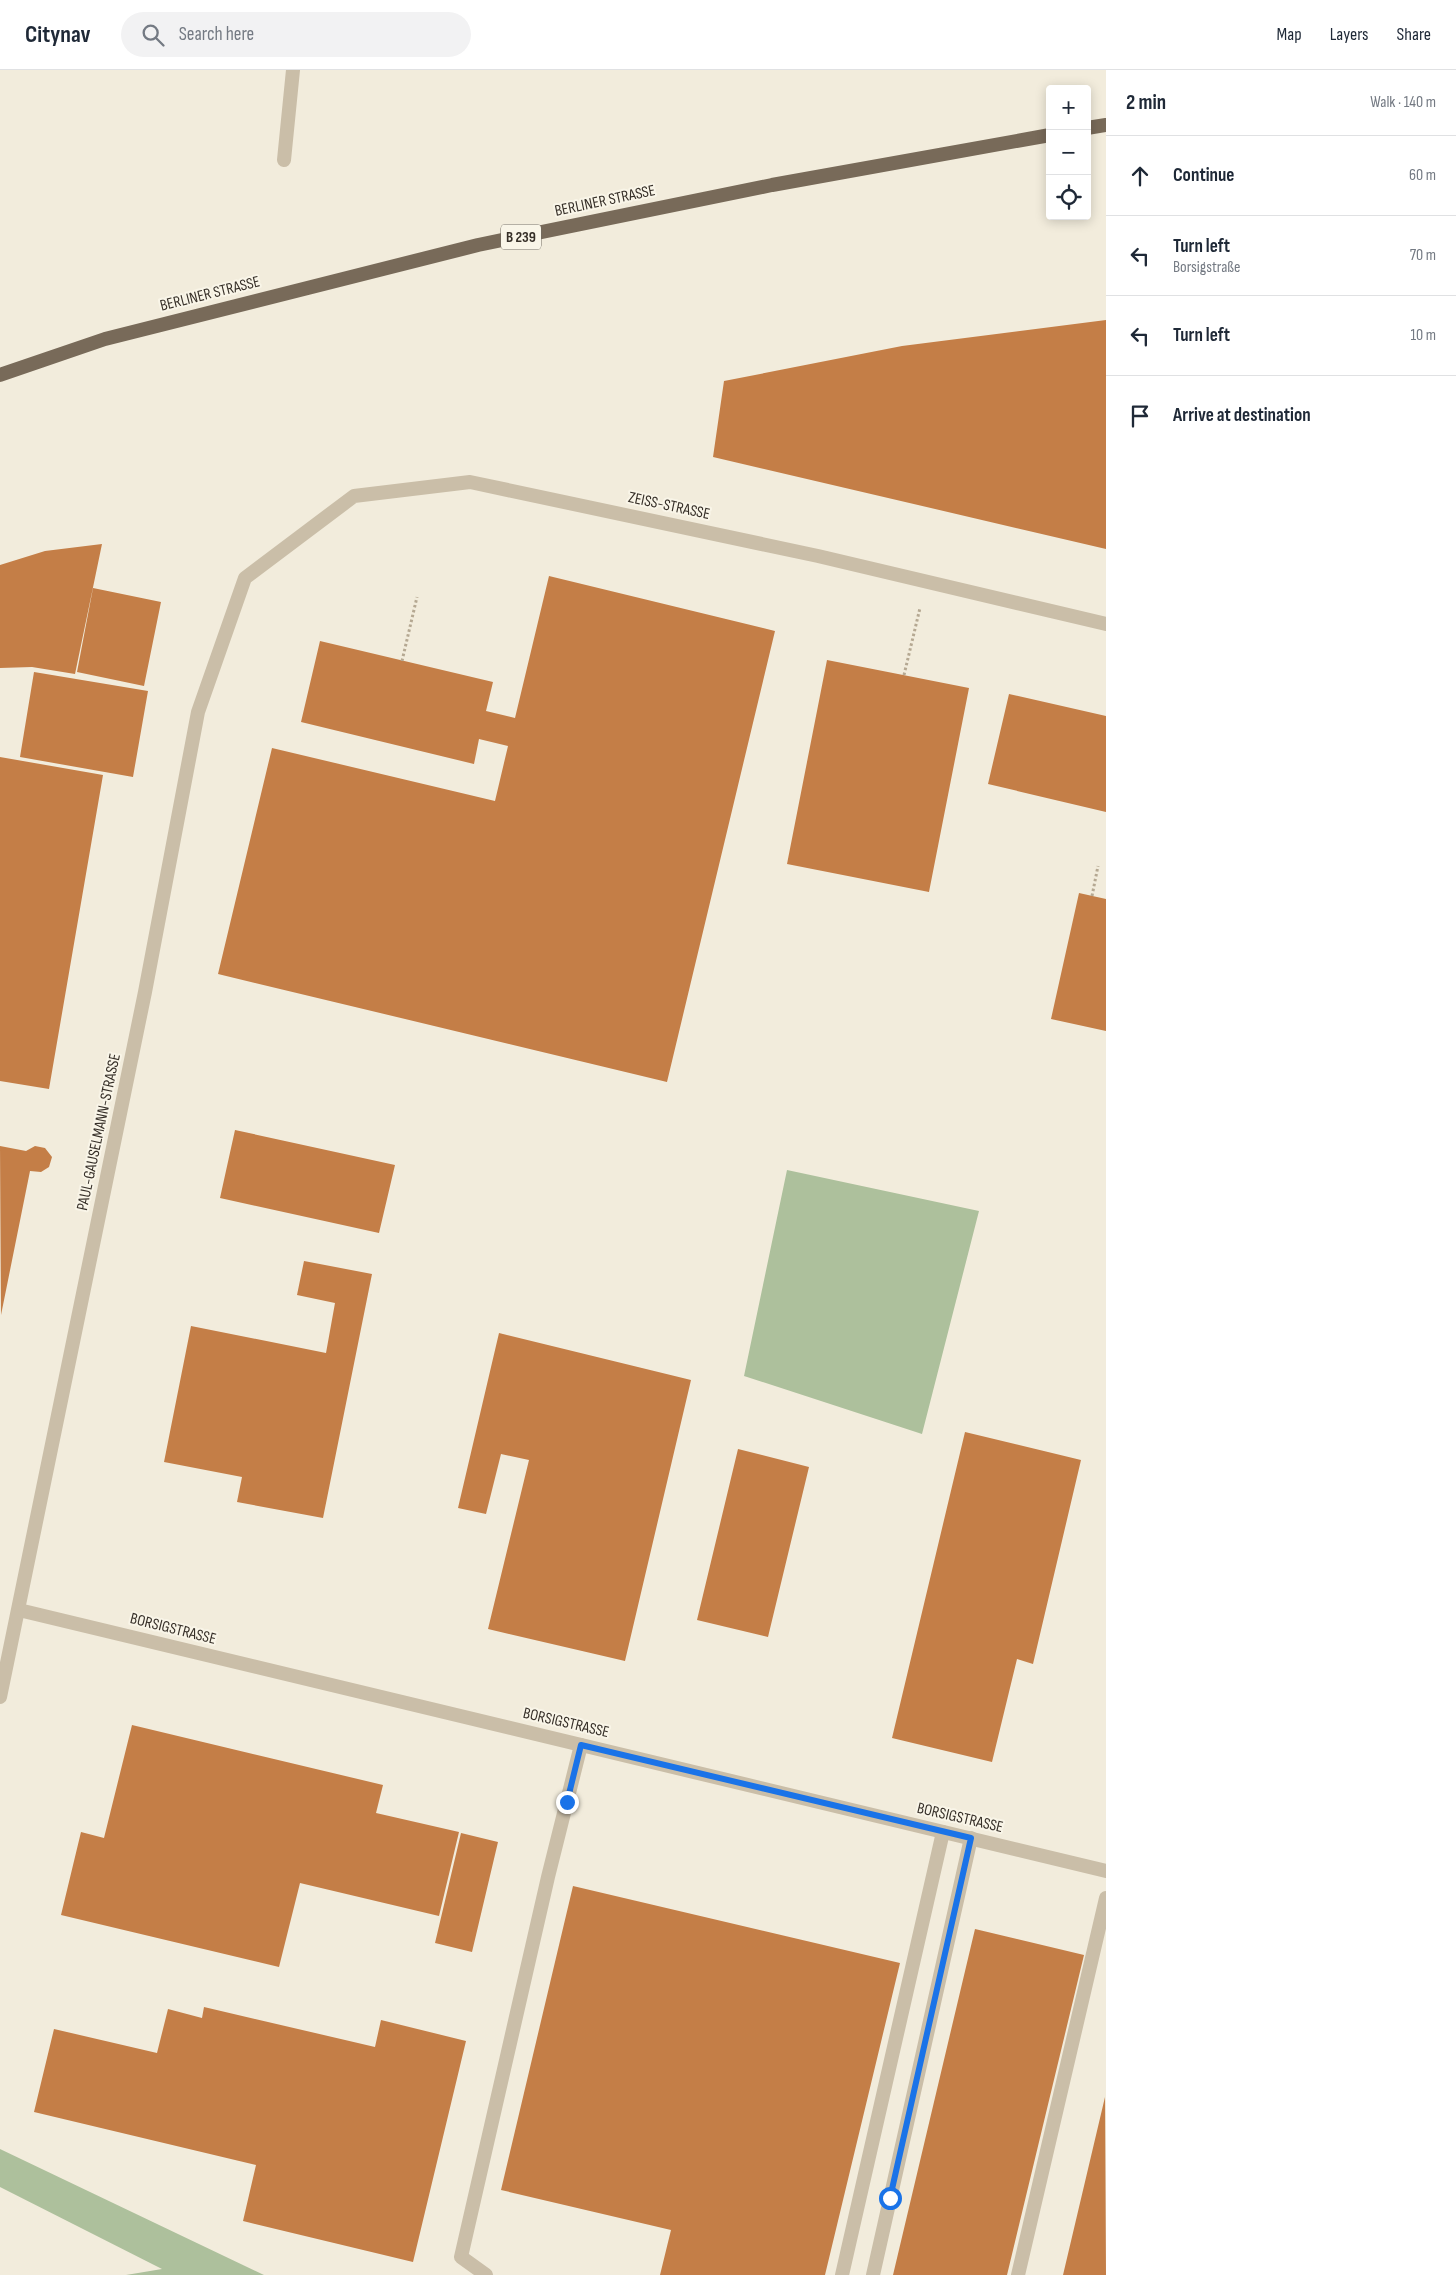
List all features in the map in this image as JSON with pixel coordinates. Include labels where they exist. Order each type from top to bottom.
[{"type":"main road","points":[[1091,127],[1106,124]]},
{"type":"main road","name":"BERLINER STRASSE","points":[[0,375],[105,338],[478,245],[772,185],[1046,136]]},
{"type":"street","points":[[284,160],[293,70]]},
{"type":"street","name":"ZEISS-STRASSE","points":[[246,578],[354,496],[470,482],[818,556],[1106,624]]},
{"type":"street","name":"PAUL-GAUSELMANN-STRASSE","points":[[0,1697],[146,992],[198,712],[246,578]]},
{"type":"street","name":"BORSIGSTRASSE","points":[[19,1610],[1106,1871]]},
{"type":"street","points":[[486,2275],[461,2257],[548,1877],[581,1745]]},
{"type":"street","points":[[842,2275],[943,1832]]},
{"type":"street","points":[[872,2275],[971,1838]]},
{"type":"street","points":[[1018,2275],[1106,1898]]},
{"type":"path","points":[[904,676],[926,583]]},
{"type":"path","points":[[402,661],[417,597]]},
{"type":"path","points":[[1092,896],[1098,866]]},
{"type":"green space","points":[[787,1170],[979,1211],[922,1434],[744,1376]]},
{"type":"green space","points":[[0,2149],[264,2275],[126,2275],[162,2269],[0,2187]]},
{"type":"building","points":[[1106,320],[1106,549],[713,457],[724,381],[902,346]]},
{"type":"building","points":[[102,544],[75,674],[32,667],[0,668],[0,565],[45,551]]},
{"type":"building","points":[[549,576],[775,631],[667,1082],[218,974],[272,748],[495,801],[508,746],[479,739],[474,764],[301,722],[320,641],[493,682],[486,711],[515,718]]},
{"type":"building","points":[[93,588],[161,602],[144,686],[77,672]]},
{"type":"building","points":[[827,660],[969,688],[929,892],[787,864]]},
{"type":"building","points":[[34,672],[148,691],[133,777],[20,757]]},
{"type":"building","points":[[1009,694],[1106,716],[1106,812],[988,784]]},
{"type":"building","points":[[0,757],[103,775],[49,1089],[0,1081]]},
{"type":"building","points":[[1079,893],[1106,899],[1106,1031],[1051,1019]]},
{"type":"building","points":[[235,1130],[395,1165],[379,1233],[220,1198]]},
{"type":"building","points":[[0,1146],[26,1151],[35,1146],[45,1148],[52,1157],[49,1167],[41,1172],[30,1171],[1,1315]]},
{"type":"building","points":[[304,1261],[372,1274],[323,1518],[237,1502],[242,1477],[164,1462],[191,1326],[326,1353],[335,1303],[297,1295]]},
{"type":"building","points":[[499,1333],[691,1380],[625,1661],[488,1629],[529,1460],[501,1454],[486,1514],[458,1508]]},
{"type":"building","points":[[965,1432],[1081,1460],[1033,1664],[1017,1659],[992,1762],[892,1738]]},
{"type":"building","points":[[738,1449],[809,1467],[768,1637],[697,1620]]},
{"type":"building","points":[[132,1725],[383,1785],[376,1813],[459,1832],[439,1916],[300,1883],[279,1967],[61,1915],[81,1832],[104,1838]]},
{"type":"building","points":[[461,1833],[498,1842],[472,1952],[435,1943]]},
{"type":"building","points":[[573,1886],[900,1963],[825,2275],[660,2275],[671,2230],[501,2190]]},
{"type":"building","points":[[975,1929],[1084,1955],[1007,2275],[893,2275]]},
{"type":"building","points":[[204,2007],[375,2047],[381,2020],[466,2041],[413,2262],[243,2221],[256,2165],[34,2112],[54,2029],[157,2053],[168,2009],[202,2018]]},
{"type":"building","points":[[1105,2097],[1106,2275],[1063,2275]]},
{"type":"route","points":[[567,1802],[581,1745],[971,1838],[890,2198]]}]
